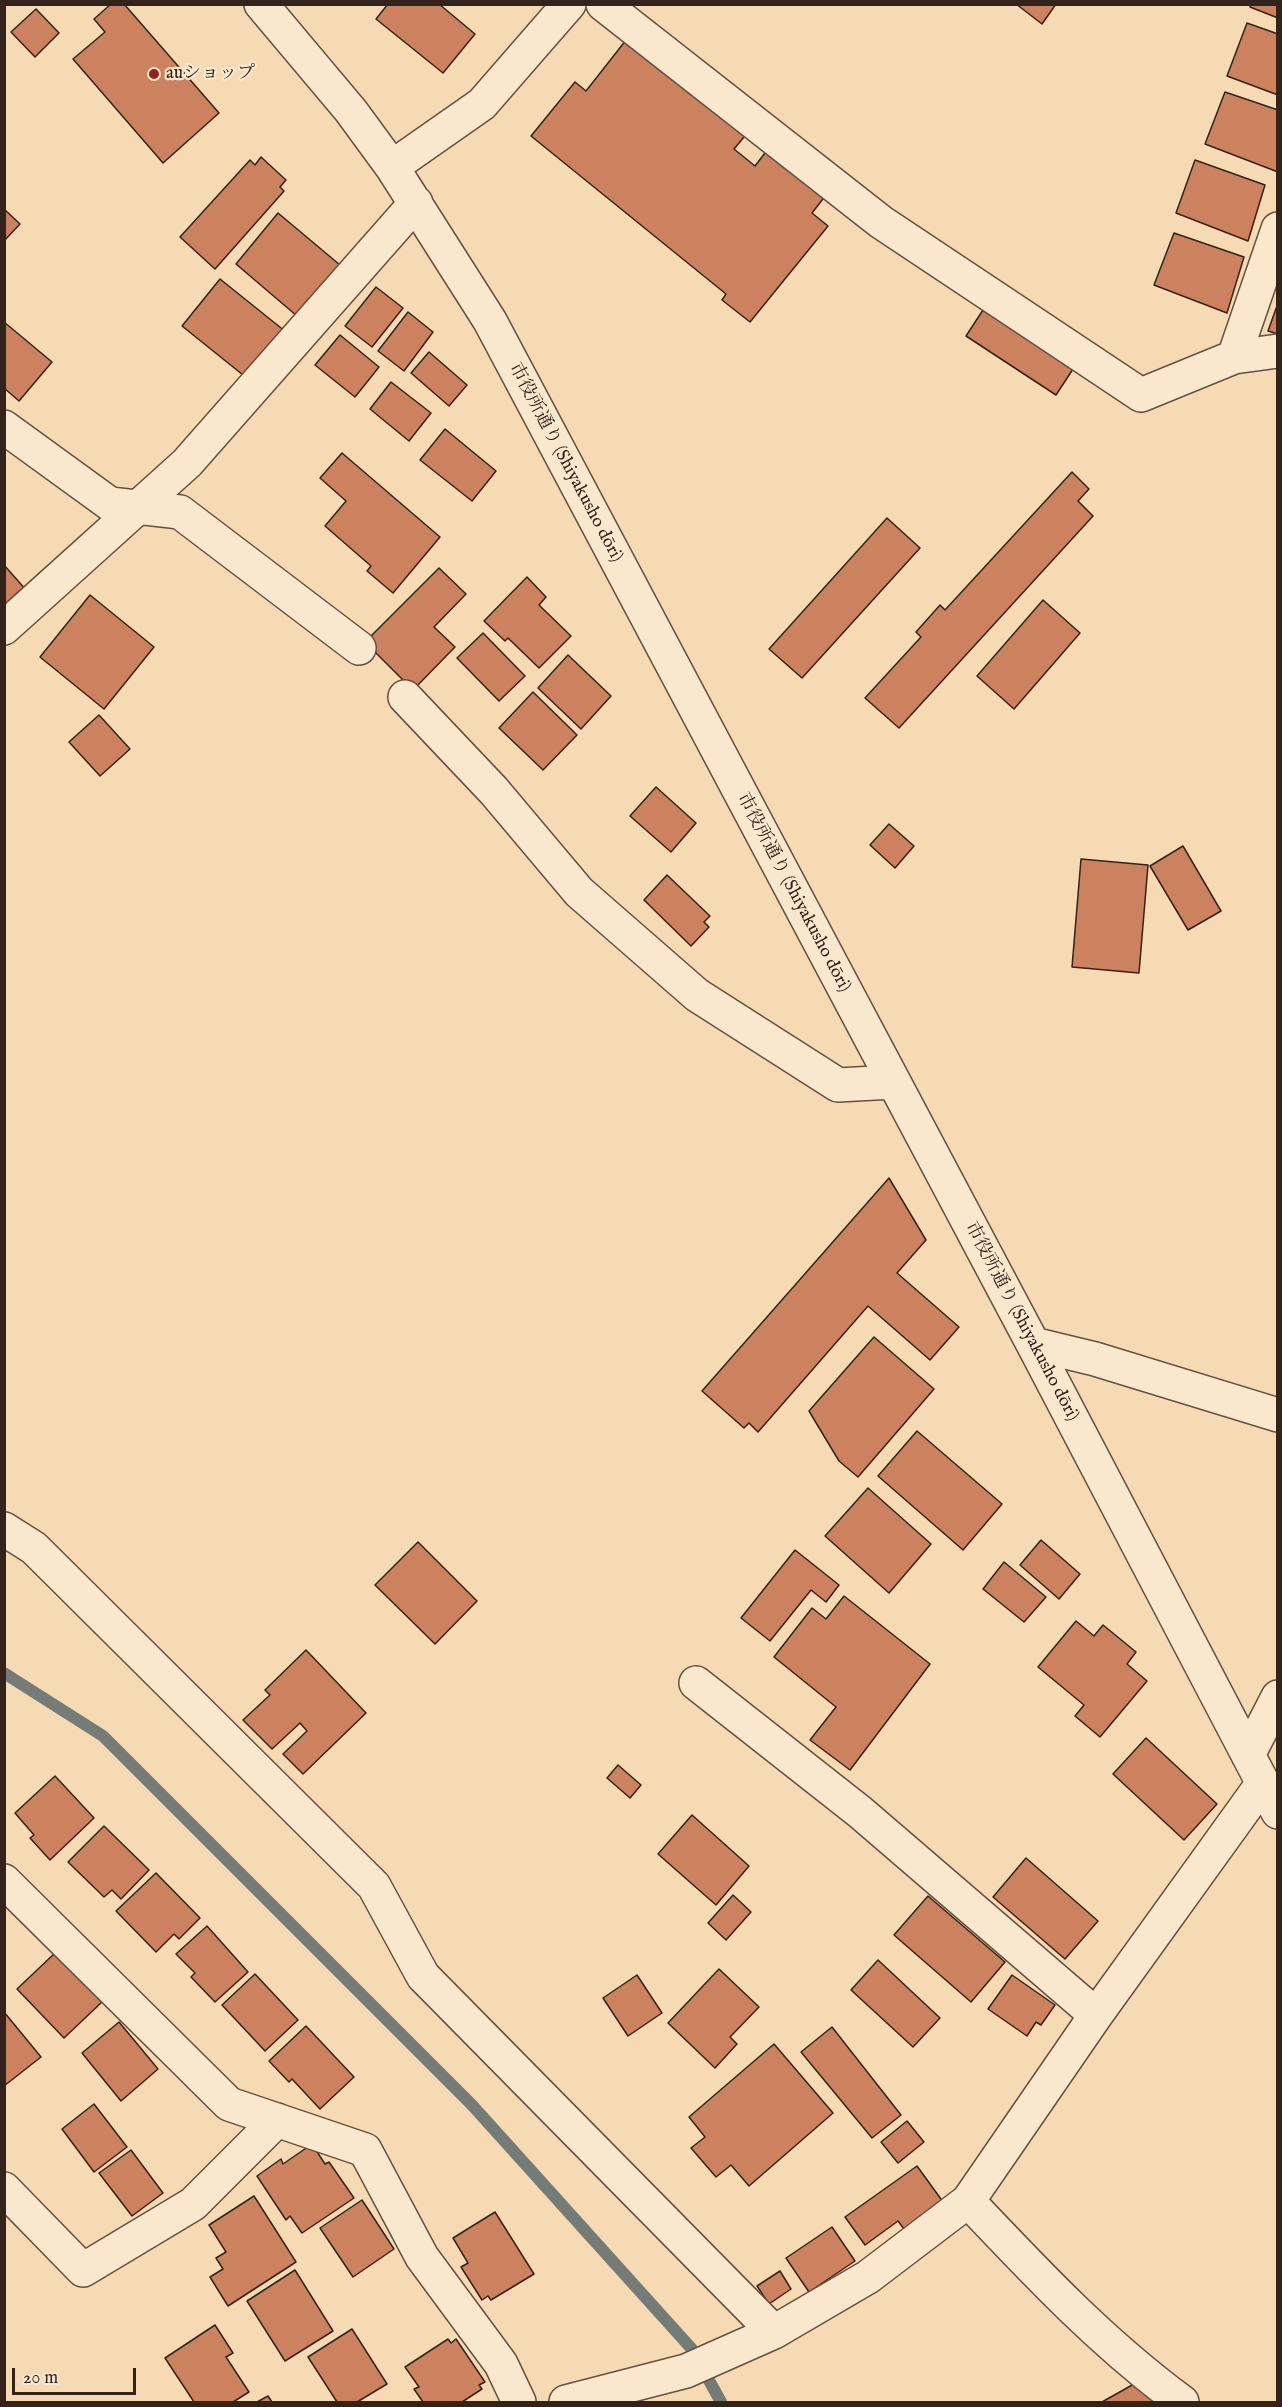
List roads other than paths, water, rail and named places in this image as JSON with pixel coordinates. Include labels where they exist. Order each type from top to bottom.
[{"type":"street","name":"市役所通り (Shiyakusho dōri)","points":[[261,4],[351,111],[392,167],[490,321],[893,1082],[1266,1775]]},
{"type":"street","points":[[392,167],[482,104],[569,4]]},
{"type":"street","points":[[603,4],[881,222],[1141,395],[1234,357],[1278,351]]},
{"type":"street","points":[[4,628],[141,507],[187,463],[416,203]]},
{"type":"street","points":[[1234,357],[1278,229]]},
{"type":"street","points":[[4,427],[110,504],[180,512],[359,648]]},
{"type":"street","points":[[405,697],[494,791],[579,892],[697,995],[838,1085],[893,1082]]},
{"type":"street","points":[[1033,1344],[1095,1359],[1278,1415]]},
{"type":"street","points":[[4,1529],[34,1548],[374,1886],[423,1976],[774,2332]]},
{"type":"street","points":[[696,1683],[860,1812],[1096,2015]]},
{"type":"street","points":[[566,2403],[686,2371],[774,2332],[868,2277],[968,2201],[1266,1775],[1278,1697]]},
{"type":"street","points":[[4,1881],[229,2104],[365,2150],[422,2257],[501,2364],[519,2403]]},
{"type":"street","points":[[4,2189],[83,2270],[193,2204],[277,2120]]},
{"type":"street","points":[[968,2201],[1072,2310],[1137,2368],[1182,2403]]},
{"type":"waterway","points":[[4,1673],[103,1736],[472,2105],[691,2348],[721,2402]]},
{"type":"place","name":"auショップ","points":[[154,74]]}]
